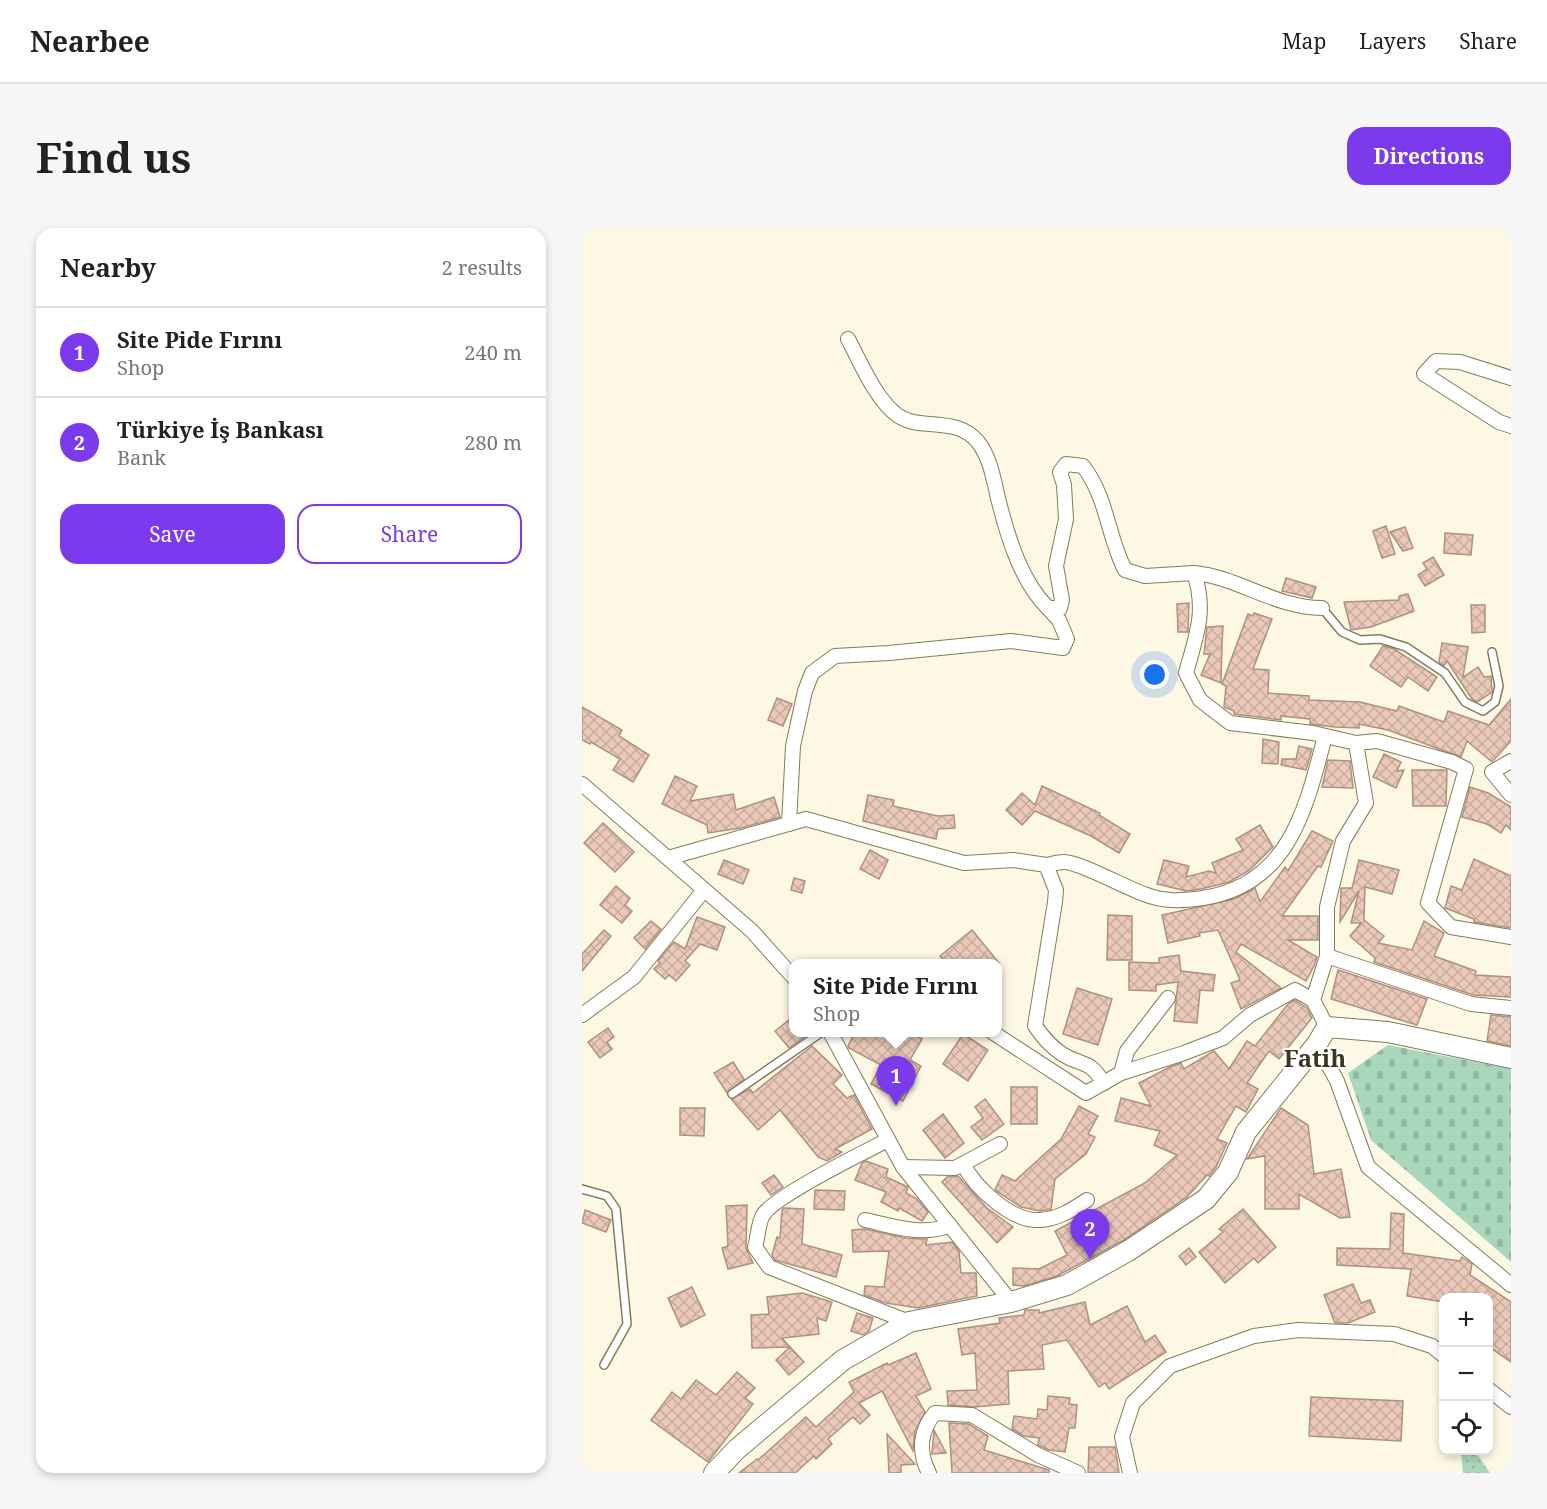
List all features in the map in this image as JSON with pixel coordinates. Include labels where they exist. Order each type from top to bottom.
[{"type":"main road","points":[[714,1473],[737,1449],[843,1360],[909,1322],[1011,1302],[1067,1285],[1128,1251],[1206,1200],[1228,1172],[1246,1132],[1322,1036],[1388,1032],[1511,1058]]},
{"type":"street","points":[[789,824],[793,746],[805,691],[812,673],[835,656],[1011,641],[1063,648],[1067,639],[1059,621],[1035,595],[1025,575],[1008,534],[992,468],[977,441],[959,428],[939,423],[912,421],[897,415],[878,392],[848,339]]},
{"type":"street","points":[[1511,378],[1460,362],[1436,361],[1424,374],[1499,422],[1511,426]]},
{"type":"street","points":[[1048,608],[1060,608],[1062,600],[1056,566],[1066,519],[1064,485],[1060,472],[1066,464],[1083,466],[1093,479],[1101,494],[1114,549],[1125,570],[1145,576],[1194,573],[1210,575],[1300,608],[1322,608]]},
{"type":"street","points":[[1194,573],[1201,595],[1200,619],[1186,673],[1200,700],[1230,723],[1325,736],[1356,743],[1377,741],[1452,762],[1466,770],[1492,772],[1511,761]]},
{"type":"street","points":[[668,858],[806,819],[964,863],[1014,860],[1046,865],[1066,862],[1161,899],[1184,902],[1220,896],[1242,888],[1261,876],[1279,857],[1295,829],[1312,784],[1325,736]]},
{"type":"street","points":[[1356,743],[1366,803],[1343,841],[1327,907],[1327,956],[1313,1000],[1322,1036],[1368,1167],[1511,1286]]},
{"type":"street","points":[[1466,770],[1428,903],[1451,927],[1511,938]]},
{"type":"street","points":[[1492,772],[1511,795]]},
{"type":"street","points":[[582,784],[752,931],[789,972]]},
{"type":"street","points":[[1046,865],[1056,890],[1035,1026],[1048,1043],[1064,1055],[1094,1066],[1104,1083]]},
{"type":"street","points":[[582,1015],[634,977],[705,890]]},
{"type":"street","points":[[1327,956],[1471,1004],[1511,1008]]},
{"type":"street","points":[[1000,1037],[1086,1094],[1121,1073],[1223,1038],[1250,1015],[1295,990],[1313,1000]]},
{"type":"street","points":[[1121,1073],[1127,1052],[1167,998]]},
{"type":"street","points":[[833,1037],[903,1167],[1011,1302]]},
{"type":"street","points":[[888,1140],[852,1158],[774,1204],[762,1216],[755,1247],[769,1267],[909,1322]]},
{"type":"street","points":[[903,1167],[955,1168],[1000,1144]]},
{"type":"street","points":[[963,1164],[973,1182],[993,1200],[1016,1213],[1038,1221],[1062,1216],[1087,1200]]},
{"type":"street","points":[[865,1220],[922,1231],[936,1231],[950,1225]]},
{"type":"street","points":[[1130,1473],[1122,1437],[1133,1403],[1170,1366],[1254,1336],[1298,1330],[1394,1334],[1432,1346],[1439,1352]]},
{"type":"street","points":[[1493,1393],[1511,1407]]},
{"type":"street","points":[[929,1473],[922,1451],[922,1436],[926,1423],[935,1413],[972,1415],[1038,1455],[1078,1473]]},
{"type":"lane","points":[[1322,608],[1342,632],[1360,640],[1380,639],[1406,647],[1445,673],[1465,702],[1483,711],[1495,702],[1499,686],[1492,652]]},
{"type":"lane","points":[[732,1094],[815,1037]]},
{"type":"lane","points":[[582,1189],[607,1196],[616,1209],[627,1324],[604,1365]]},
{"type":"green space","points":[[1388,1045],[1511,1069],[1511,1262],[1371,1140],[1348,1073]]},
{"type":"green space","points":[[1461,1455],[1478,1455],[1490,1473],[1463,1473]]},
{"type":"building","points":[[1386,526],[1395,554],[1382,558],[1373,531]]},
{"type":"building","points":[[1405,527],[1413,548],[1403,551],[1390,532]]},
{"type":"building","points":[[1445,533],[1473,535],[1471,555],[1444,553]]},
{"type":"building","points":[[1433,557],[1444,575],[1425,586],[1418,575],[1427,569],[1423,563]]},
{"type":"building","points":[[1286,578],[1316,587],[1312,598],[1282,591]]},
{"type":"building","points":[[1408,594],[1414,611],[1371,627],[1351,630],[1344,602],[1399,600],[1399,596]]},
{"type":"building","points":[[1189,603],[1188,632],[1178,632],[1177,604]]},
{"type":"building","points":[[1471,605],[1485,605],[1485,632],[1472,633]]},
{"type":"building","points":[[1254,613],[1272,619],[1253,669],[1269,670],[1268,693],[1309,696],[1309,700],[1360,702],[1397,711],[1399,706],[1444,722],[1448,711],[1489,725],[1511,699],[1511,741],[1492,762],[1467,741],[1461,757],[1388,730],[1359,724],[1359,728],[1335,727],[1310,724],[1310,719],[1281,716],[1281,720],[1234,714],[1234,711],[1224,707],[1226,686],[1222,684],[1248,614],[1253,616]]},
{"type":"building","points":[[1223,626],[1221,683],[1201,675],[1210,654],[1204,654],[1207,627]]},
{"type":"building","points":[[1442,643],[1468,647],[1463,677],[1478,667],[1484,677],[1491,676],[1492,692],[1477,702],[1472,699],[1447,661],[1444,666],[1439,662]]},
{"type":"building","points":[[1383,646],[1394,649],[1437,677],[1428,691],[1408,677],[1401,687],[1370,666]]},
{"type":"building","points":[[777,698],[792,704],[783,726],[768,720]]},
{"type":"building","points":[[582,707],[622,730],[619,736],[649,755],[633,782],[613,770],[620,759],[591,742],[590,744],[582,740]]},
{"type":"building","points":[[1263,739],[1279,742],[1278,764],[1262,763]]},
{"type":"building","points":[[1299,746],[1312,749],[1306,770],[1281,765],[1282,759],[1296,759]]},
{"type":"building","points":[[1384,754],[1401,762],[1397,771],[1404,770],[1396,788],[1373,777]]},
{"type":"building","points":[[1328,760],[1350,761],[1353,788],[1322,787]]},
{"type":"building","points":[[1412,770],[1447,770],[1446,806],[1413,806]]},
{"type":"building","points":[[675,776],[697,786],[690,801],[733,794],[736,810],[774,797],[780,817],[741,828],[708,833],[707,825],[662,804]]},
{"type":"building","points":[[1042,786],[1100,813],[1099,815],[1130,834],[1119,853],[1091,836],[1035,811],[1022,825],[1006,810],[1022,793],[1035,805]]},
{"type":"building","points":[[1470,787],[1488,793],[1511,807],[1511,830],[1506,825],[1501,833],[1487,824],[1462,817]]},
{"type":"building","points":[[868,795],[894,800],[893,806],[938,816],[954,815],[955,828],[938,829],[936,839],[863,821]]},
{"type":"building","points":[[603,823],[634,852],[615,872],[584,843]]},
{"type":"building","points":[[1260,825],[1273,847],[1250,870],[1229,882],[1201,889],[1186,891],[1157,884],[1164,860],[1189,866],[1186,877],[1209,871],[1216,873],[1212,863],[1243,850],[1236,839]]},
{"type":"building","points":[[1312,831],[1333,841],[1321,867],[1318,866],[1282,916],[1318,916],[1318,940],[1288,940],[1317,957],[1314,966],[1306,981],[1241,944],[1236,952],[1281,988],[1241,1009],[1231,983],[1240,980],[1218,930],[1199,933],[1200,936],[1168,943],[1162,915],[1234,899],[1255,888],[1260,902],[1285,867],[1288,871]]},
{"type":"building","points":[[870,850],[888,860],[879,879],[860,869]]},
{"type":"building","points":[[1474,859],[1511,876],[1511,928],[1474,922],[1474,919],[1445,908],[1451,886],[1462,890]]},
{"type":"building","points":[[724,860],[749,870],[743,884],[718,874]]},
{"type":"building","points":[[1359,860],[1399,870],[1392,894],[1365,887],[1364,920],[1384,936],[1378,943],[1412,950],[1424,921],[1444,933],[1434,956],[1476,971],[1475,975],[1511,977],[1511,997],[1473,995],[1374,962],[1375,958],[1350,936],[1361,923],[1351,923],[1359,891],[1340,922],[1341,888],[1352,888]]},
{"type":"building","points":[[794,878],[805,881],[802,893],[791,890]]},
{"type":"building","points":[[616,886],[630,898],[625,905],[632,911],[622,923],[600,905]]},
{"type":"building","points":[[1108,915],[1132,916],[1132,960],[1107,960]]},
{"type":"building","points":[[697,917],[725,927],[717,950],[700,944],[685,961],[690,965],[676,981],[669,975],[665,979],[654,969],[660,963],[658,961],[674,942],[685,949]]},
{"type":"building","points":[[651,921],[661,929],[645,949],[634,938]]},
{"type":"building","points":[[604,930],[611,936],[582,971],[582,954]]},
{"type":"building","points":[[972,930],[996,959],[943,959],[940,956]]},
{"type":"building","points":[[1179,955],[1181,971],[1215,975],[1213,991],[1200,990],[1197,1023],[1174,1021],[1178,982],[1156,985],[1156,991],[1129,990],[1129,962],[1159,963],[1159,958]]},
{"type":"building","points":[[1338,970],[1427,999],[1417,1025],[1331,999]]},
{"type":"building","points":[[1077,988],[1112,999],[1098,1045],[1063,1034]]},
{"type":"building","points":[[1295,1000],[1307,1008],[1312,1018],[1279,1059],[1269,1051],[1247,1083],[1258,1089],[1246,1112],[1236,1106],[1217,1139],[1227,1143],[1216,1167],[1209,1176],[1207,1175],[1187,1197],[1122,1241],[1057,1276],[1024,1286],[1013,1285],[1013,1268],[1039,1269],[1067,1255],[1055,1231],[1145,1183],[1177,1155],[1154,1145],[1160,1131],[1115,1121],[1121,1098],[1151,1106],[1139,1083],[1181,1063],[1184,1069],[1214,1051],[1229,1069],[1247,1041],[1255,1046],[1288,1004]]},
{"type":"building","points":[[1491,1015],[1511,1017],[1511,1046],[1487,1041]]},
{"type":"building","points":[[789,1020],[789,1037],[804,1037],[789,1048],[775,1031]]},
{"type":"building","points":[[608,1028],[614,1037],[607,1042],[612,1049],[600,1058],[588,1042]]},
{"type":"building","points":[[852,1037],[919,1037],[922,1039],[910,1060],[921,1066],[903,1101],[871,1084],[881,1065],[848,1046]]},
{"type":"building","points":[[961,1037],[968,1037],[988,1050],[968,1081],[943,1064]]},
{"type":"building","points":[[812,1046],[842,1075],[833,1084],[847,1098],[854,1095],[872,1129],[835,1149],[842,1152],[827,1161],[818,1157],[780,1110],[758,1130],[731,1099],[750,1089],[753,1093]]},
{"type":"building","points":[[733,1062],[744,1079],[727,1093],[714,1073]]},
{"type":"building","points":[[1011,1087],[1037,1087],[1037,1124],[1011,1124]]},
{"type":"building","points":[[985,1099],[1004,1124],[982,1140],[971,1127],[983,1118],[975,1107]]},
{"type":"building","points":[[1079,1106],[1098,1116],[1088,1134],[1095,1137],[1086,1154],[1055,1179],[1051,1209],[1040,1211],[1021,1207],[995,1190],[1002,1175],[1015,1181],[1061,1139]]},
{"type":"building","points":[[680,1108],[705,1108],[704,1136],[680,1135]]},
{"type":"building","points":[[1281,1108],[1308,1125],[1314,1174],[1341,1169],[1350,1217],[1340,1218],[1299,1194],[1299,1209],[1265,1209],[1265,1156],[1247,1159]]},
{"type":"building","points":[[943,1114],[964,1143],[945,1158],[923,1130]]},
{"type":"building","points":[[866,1161],[888,1169],[886,1177],[908,1187],[906,1193],[917,1199],[928,1212],[922,1221],[899,1208],[898,1211],[881,1202],[886,1192],[855,1180],[862,1163]]},
{"type":"building","points":[[774,1175],[783,1187],[771,1195],[762,1183]]},
{"type":"building","points":[[958,1176],[987,1208],[1013,1227],[997,1243],[942,1182],[947,1177]]},
{"type":"building","points":[[815,1190],[845,1191],[844,1210],[814,1209]]},
{"type":"building","points":[[747,1205],[746,1248],[753,1263],[728,1269],[722,1248],[728,1246],[726,1206]]},
{"type":"building","points":[[784,1208],[804,1209],[802,1244],[842,1255],[836,1277],[775,1260],[772,1255],[777,1237],[780,1238]]},
{"type":"building","points":[[1243,1209],[1276,1247],[1258,1263],[1254,1258],[1225,1283],[1199,1252],[1223,1232],[1219,1229]]},
{"type":"building","points":[[585,1210],[611,1220],[606,1232],[582,1223]]},
{"type":"building","points":[[1391,1213],[1404,1214],[1403,1253],[1460,1261],[1462,1257],[1472,1264],[1470,1275],[1511,1302],[1511,1362],[1493,1349],[1493,1293],[1439,1293],[1439,1301],[1407,1296],[1411,1269],[1337,1265],[1337,1248],[1390,1249]]},
{"type":"building","points":[[865,1229],[906,1238],[927,1239],[926,1245],[952,1242],[959,1251],[961,1273],[976,1273],[977,1296],[918,1308],[886,1303],[864,1295],[865,1286],[884,1287],[889,1251],[853,1252],[852,1230]]},
{"type":"building","points":[[1189,1248],[1196,1257],[1186,1265],[1179,1256]]},
{"type":"building","points":[[1353,1284],[1361,1303],[1370,1300],[1375,1312],[1348,1323],[1335,1323],[1324,1295]]},
{"type":"building","points":[[692,1287],[705,1315],[681,1327],[668,1298]]},
{"type":"building","points":[[802,1293],[832,1302],[826,1321],[817,1318],[819,1334],[782,1338],[790,1347],[752,1348],[751,1315],[769,1314],[767,1297]]},
{"type":"building","points":[[1085,1302],[1090,1325],[1127,1306],[1145,1342],[1155,1335],[1166,1352],[1109,1389],[1105,1383],[1099,1387],[1067,1340],[1042,1345],[1044,1369],[1008,1371],[1009,1404],[974,1407],[948,1405],[947,1391],[977,1390],[975,1353],[962,1355],[958,1329],[1000,1323],[999,1318],[1024,1315],[1025,1310],[1039,1310],[1039,1313]]},
{"type":"building","points":[[857,1313],[873,1318],[869,1331],[863,1335],[851,1331]]},
{"type":"building","points":[[790,1347],[804,1362],[789,1375],[776,1360]]},
{"type":"building","points":[[916,1353],[931,1389],[916,1396],[925,1412],[915,1431],[913,1451],[882,1391],[859,1403],[870,1415],[860,1424],[853,1417],[828,1439],[832,1444],[816,1459],[814,1456],[795,1473],[739,1473],[758,1460],[806,1417],[816,1427],[854,1392],[849,1382],[887,1363],[888,1365]]},
{"type":"building","points":[[737,1372],[755,1388],[745,1398],[753,1404],[708,1462],[651,1420],[672,1392],[681,1399],[696,1380],[716,1395]]},
{"type":"building","points":[[1048,1396],[1070,1398],[1069,1404],[1077,1405],[1075,1428],[1069,1428],[1065,1452],[1049,1450],[1038,1445],[1039,1438],[1024,1436],[1012,1429],[1014,1416],[1037,1419],[1038,1409],[1047,1410]]},
{"type":"building","points":[[1311,1397],[1403,1401],[1401,1441],[1309,1436]]},
{"type":"building","points":[[949,1423],[969,1424],[988,1436],[984,1450],[1049,1470],[1049,1473],[952,1473]]},
{"type":"building","points":[[934,1430],[946,1453],[932,1454]]},
{"type":"building","points":[[887,1434],[915,1464],[901,1465],[901,1473],[889,1473]]},
{"type":"building","points":[[1089,1447],[1115,1447],[1119,1473],[1088,1473]]},
{"type":"place","name":"Site Pide Fırını","points":[[896,1106]]},
{"type":"place","name":"Türkiye İş Bankası","points":[[1090,1259]]},
{"type":"district","name":"Fatih","points":[[1315,1057]]}]
